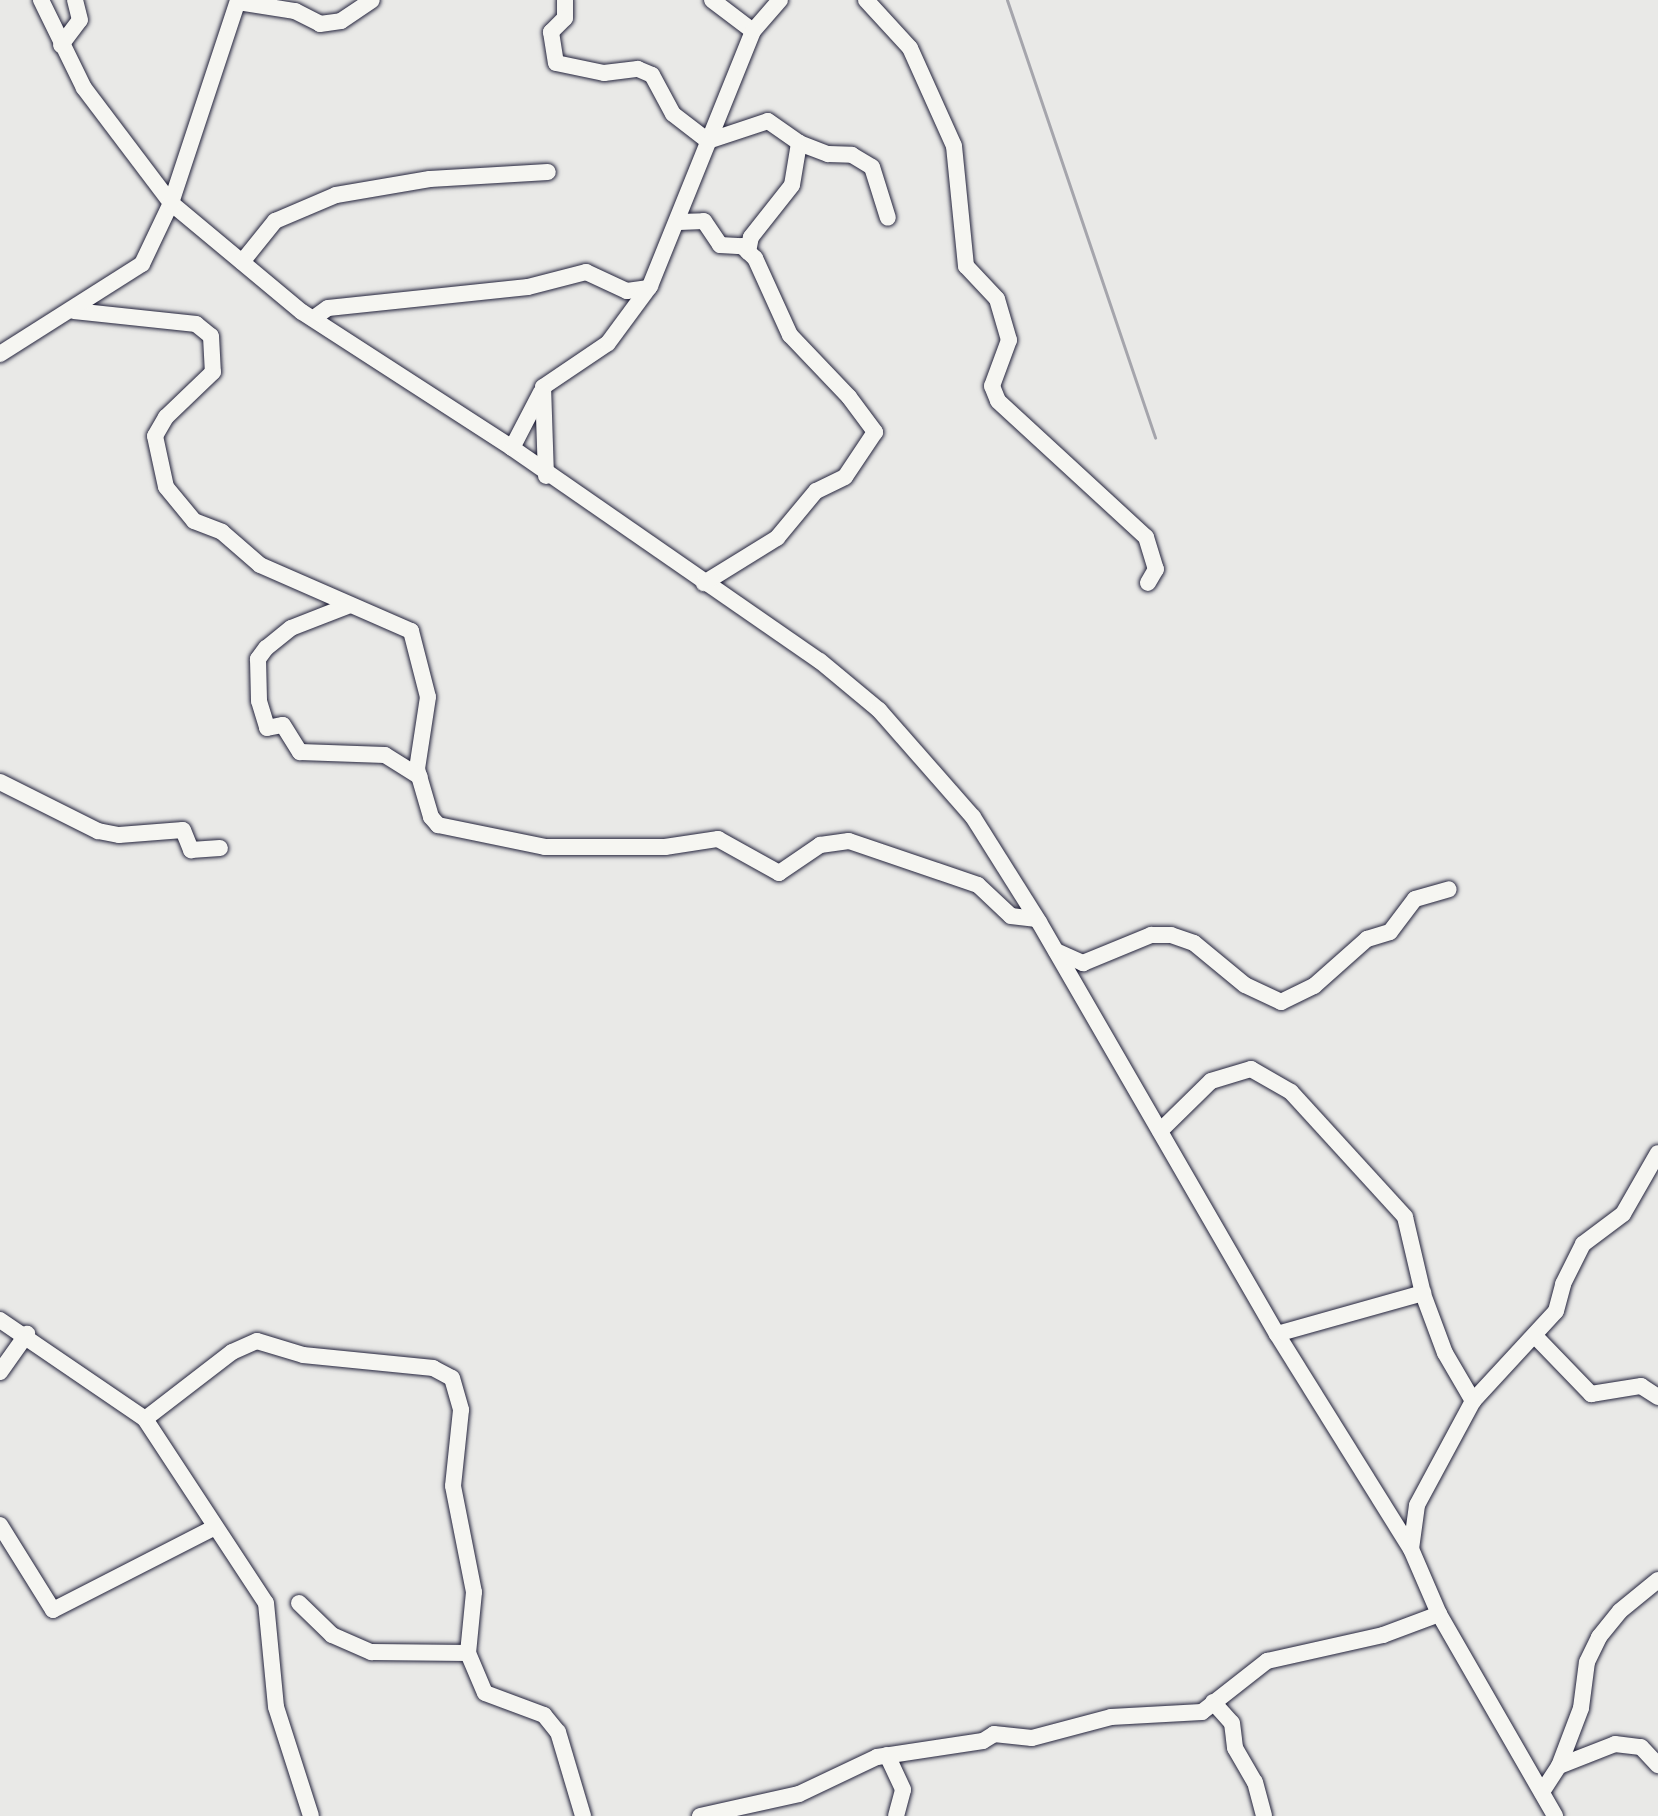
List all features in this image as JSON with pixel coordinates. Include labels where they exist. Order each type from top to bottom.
[{"type":"street","points":[[41,0],[84,88],[171,203],[314,318],[512,448],[546,476],[820,661],[879,710],[973,817],[1056,951],[1277,1334],[1411,1549],[1439,1614],[1555,1816]]},
{"type":"street","points":[[61,45],[80,20],[75,0]]},
{"type":"street","points":[[0,354],[74,311],[142,264],[171,203],[238,1],[295,11],[320,24],[341,21],[372,0]]},
{"type":"street","points":[[565,0],[565,18],[551,32],[556,63],[604,73],[638,69],[652,75],[673,114],[708,141]]},
{"type":"street","points":[[712,0],[753,31]]},
{"type":"street","points":[[512,448],[543,387],[608,343],[649,288],[679,222],[753,31],[780,0]]},
{"type":"street","points":[[866,0],[910,48],[954,146],[966,266],[997,299],[1009,340],[992,386],[998,401],[1146,537],[1156,569],[1148,583]]},
{"type":"street","points":[[708,141],[768,121],[799,143],[828,154],[852,155],[872,167],[888,218]]},
{"type":"street","points":[[748,252],[751,237],[792,185],[799,143]]},
{"type":"street","points":[[242,262],[275,221],[336,195],[430,179],[548,172]]},
{"type":"street","points":[[679,222],[696,218],[720,245],[742,246],[748,252],[790,335],[849,397],[875,432],[845,477],[816,491],[777,538],[704,583]]},
{"type":"street","points":[[314,318],[328,308],[528,287],[586,272],[627,291],[649,288]]},
{"type":"street","points":[[74,311],[196,324],[211,336],[213,372],[166,417],[155,436],[166,487],[194,521],[222,532],[260,565],[411,631],[428,697],[420,777],[431,817],[438,825],[545,847],[665,847],[718,839],[779,873],[820,845],[849,841],[978,885],[1011,916],[1037,919]]},
{"type":"street","points":[[543,387],[546,476]]},
{"type":"street","points":[[350,605],[291,628],[266,648],[258,659],[259,687],[267,728],[283,725],[300,752],[385,755],[420,777]]},
{"type":"street","points":[[0,782],[98,831],[119,835],[183,830],[191,850],[220,848]]},
{"type":"street","points":[[1056,951],[1083,963],[1151,935],[1171,935],[1194,943],[1245,985],[1281,1002],[1314,986],[1367,939],[1390,932],[1415,899],[1449,889]]},
{"type":"street","points":[[1160,1131],[1211,1081],[1251,1069],[1291,1092],[1405,1217],[1423,1293],[1445,1353],[1473,1401]]},
{"type":"street","points":[[1411,1549],[1417,1505],[1473,1401],[1556,1311],[1563,1284],[1583,1244],[1623,1214],[1658,1153]]},
{"type":"street","points":[[1277,1334],[1423,1293]]},
{"type":"street","points":[[0,1320],[27,1334],[145,1419],[266,1603],[276,1707],[311,1816]]},
{"type":"street","points":[[0,1372],[27,1334]]},
{"type":"street","points":[[1535,1336],[1591,1394],[1641,1386],[1658,1397]]},
{"type":"street","points":[[145,1419],[232,1352],[257,1341],[303,1355],[433,1368],[452,1378],[461,1410],[453,1486],[474,1592],[468,1653],[485,1693],[544,1715],[558,1732],[583,1816]]},
{"type":"street","points":[[0,1525],[53,1610],[215,1527]]},
{"type":"street","points":[[1542,1792],[1559,1766],[1581,1708],[1587,1662],[1599,1637],[1620,1611],[1658,1580]]},
{"type":"street","points":[[299,1603],[332,1635],[371,1652],[468,1653]]},
{"type":"street","points":[[700,1816],[799,1794],[887,1755],[983,1741],[994,1734],[1032,1738],[1111,1717],[1194,1713],[1280,1655],[1383,1635],[1439,1614]]},
{"type":"street","points":[[1213,1702],[1232,1723],[1235,1748],[1255,1782],[1264,1816]]},
{"type":"street","points":[[1559,1766],[1615,1744],[1641,1747],[1658,1765]]},
{"type":"street","points":[[887,1755],[903,1790],[896,1816]]},
{"type":"waterway","points":[[1007,0],[1155,438]]}]
